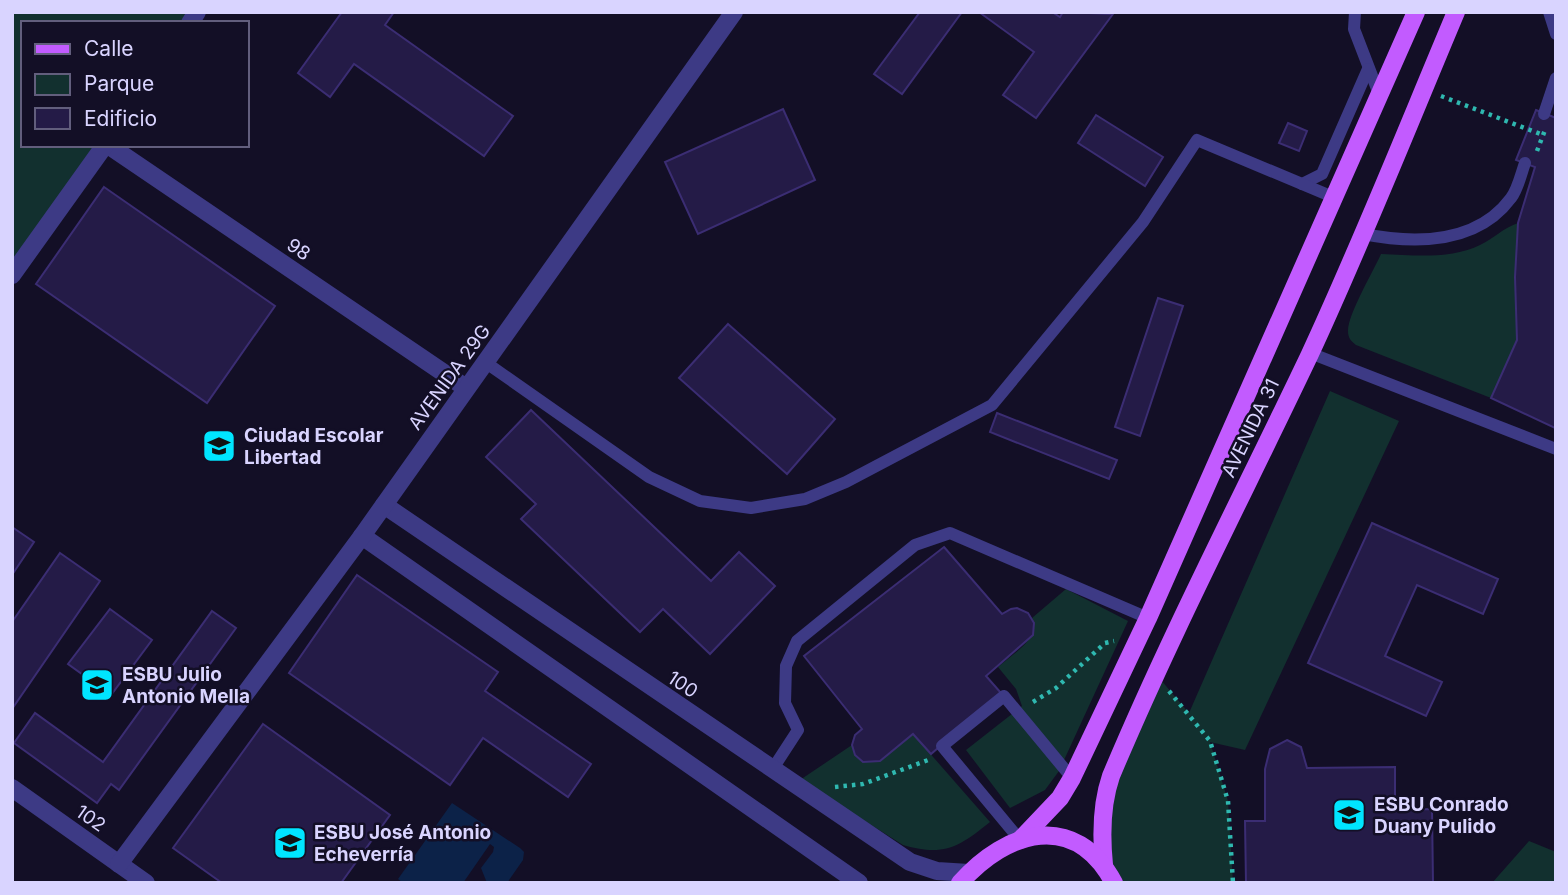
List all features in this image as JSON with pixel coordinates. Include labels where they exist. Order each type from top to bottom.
[{"type":"main road","name":"AVENIDA 31","points":[[1020,840],[1060,798],[1072,778],[1145,625],[1416,12]]},
{"type":"main road","name":"AVENIDA 31","points":[[1104,865],[1102,843],[1106,792],[1155,673],[1310,353],[1363,234],[1455,12]]},
{"type":"main road","points":[[965,878],[993,855],[1020,840],[1039,835],[1057,835],[1078,842],[1092,851],[1114,883]]},
{"type":"street","name":"AVENIDA 29G","points":[[119,864],[362,537],[734,12]]},
{"type":"street","points":[[12,275],[106,147]]},
{"type":"street","name":"98","points":[[110,147],[466,388]]},
{"type":"street","name":"100","points":[[383,505],[910,862],[965,878]]},
{"type":"street","points":[[362,537],[859,883]]},
{"type":"street","name":"102","points":[[12,788],[146,883]]},
{"type":"lane","points":[[1355,12],[1354,29],[1379,94]]},
{"type":"lane","points":[[1549,12],[1556,34]]},
{"type":"lane","points":[[1301,184],[1322,174],[1368,69]]},
{"type":"lane","points":[[1544,114],[1556,78]]},
{"type":"lane","points":[[485,362],[649,477],[700,501],[751,508],[804,499],[846,482],[992,405],[1143,222],[1197,140],[1333,197]]},
{"type":"lane","points":[[1363,234],[1388,239],[1431,240],[1462,233],[1490,221],[1513,197],[1525,163]]},
{"type":"lane","points":[[1310,353],[1556,449]]},
{"type":"lane","points":[[772,770],[798,730],[785,703],[786,666],[797,641],[915,545],[950,533],[1145,625]]},
{"type":"lane","points":[[1020,840],[942,746],[1004,696],[1072,778]]},
{"type":"path","points":[[1423,89],[1543,135]]},
{"type":"path","points":[[1015,709],[1034,702],[1056,688],[1105,643],[1145,625]]},
{"type":"path","points":[[1155,673],[1210,741],[1228,802],[1233,883]]},
{"type":"path","points":[[835,787],[863,784],[948,752]]},
{"type":"green space","points":[[12,12],[197,12],[191,21],[21,21],[21,147],[102,147],[12,273]]},
{"type":"green space","points":[[1518,223],[1515,277],[1517,340],[1491,398],[1356,345],[1350,339],[1348,331],[1352,314],[1381,254],[1431,256],[1456,253],[1480,245]]},
{"type":"green space","points":[[1330,391],[1399,421],[1245,750],[1210,742],[1228,801],[1233,883],[1114,883],[1103,814],[1155,673],[1189,713]]},
{"type":"green space","points":[[1066,589],[1128,621],[1059,771],[1045,790],[1010,808],[966,750],[1022,706],[1016,689],[998,667],[1028,640],[1032,633],[1032,618]]},
{"type":"green space","points":[[913,734],[990,822],[960,843],[940,850],[903,845],[800,780],[852,745],[855,755],[863,762],[880,761]]},
{"type":"green space","points":[[1529,841],[1556,852],[1556,883],[1492,883]]},
{"type":"water","points":[[452,803],[524,852],[523,860],[507,883],[487,883],[481,868],[493,852],[494,847],[490,844],[463,883],[403,883],[398,879]]},
{"type":"building","points":[[342,12],[394,12],[385,25],[513,116],[484,156],[354,64],[330,97],[298,73]]},
{"type":"building","points":[[920,12],[962,12],[902,94],[874,74]]},
{"type":"building","points":[[979,12],[1052,12],[1060,17],[1063,12],[1113,14],[1036,118],[1003,95],[1034,52]]},
{"type":"building","points":[[783,109],[815,180],[698,234],[665,162]]},
{"type":"building","points":[[1536,110],[1556,118],[1555,428],[1491,398],[1517,340],[1515,277],[1518,223],[1535,167],[1516,160]]},
{"type":"building","points":[[1096,115],[1163,157],[1145,186],[1078,143]]},
{"type":"building","points":[[1288,123],[1307,131],[1299,151],[1279,143]]},
{"type":"building","points":[[104,187],[275,306],[207,403],[36,284]]},
{"type":"building","points":[[1158,298],[1183,306],[1140,436],[1115,427]]},
{"type":"building","points":[[728,324],[835,419],[787,474],[679,378]]},
{"type":"building","points":[[531,410],[711,581],[739,552],[775,586],[710,654],[663,609],[640,632],[521,519],[536,504],[486,457]]},
{"type":"building","points":[[997,413],[1117,460],[1109,479],[990,432]]},
{"type":"building","points":[[1372,523],[1498,579],[1483,614],[1417,585],[1385,656],[1442,682],[1426,716],[1308,663]]},
{"type":"building","points":[[12,527],[34,542],[14,572],[12,570]]},
{"type":"building","points":[[944,547],[1002,614],[1017,608],[1028,613],[1034,623],[1033,635],[986,676],[1001,693],[931,754],[913,734],[880,761],[863,762],[855,755],[852,745],[855,735],[862,729],[804,656]]},
{"type":"building","points":[[60,553],[100,581],[12,709],[12,622]]},
{"type":"building","points":[[357,575],[498,672],[485,691],[591,764],[568,797],[483,738],[450,785],[289,673]]},
{"type":"building","points":[[110,609],[152,640],[111,695],[68,664]]},
{"type":"building","points":[[212,611],[236,628],[119,790],[111,784],[97,803],[14,743],[35,713],[103,762]]},
{"type":"building","points":[[263,724],[390,815],[341,883],[222,883],[173,848]]},
{"type":"building","name":"ESBU Conrado Duany Pulido","points":[[1287,740],[1301,747],[1307,768],[1395,767],[1395,810],[1432,809],[1433,883],[1246,883],[1245,821],[1265,821],[1265,769],[1270,749]]},
{"type":"place","name":"Ciudad Escolar Libertad","points":[[219,446]]},
{"type":"place","name":"ESBU Julio Antonio Mella","points":[[97,685]]},
{"type":"place","name":"ESBU Conrado Duany Pulido","points":[[1349,815]]},
{"type":"place","name":"ESBU José Antonio Echeverría","points":[[290,843]]}]
